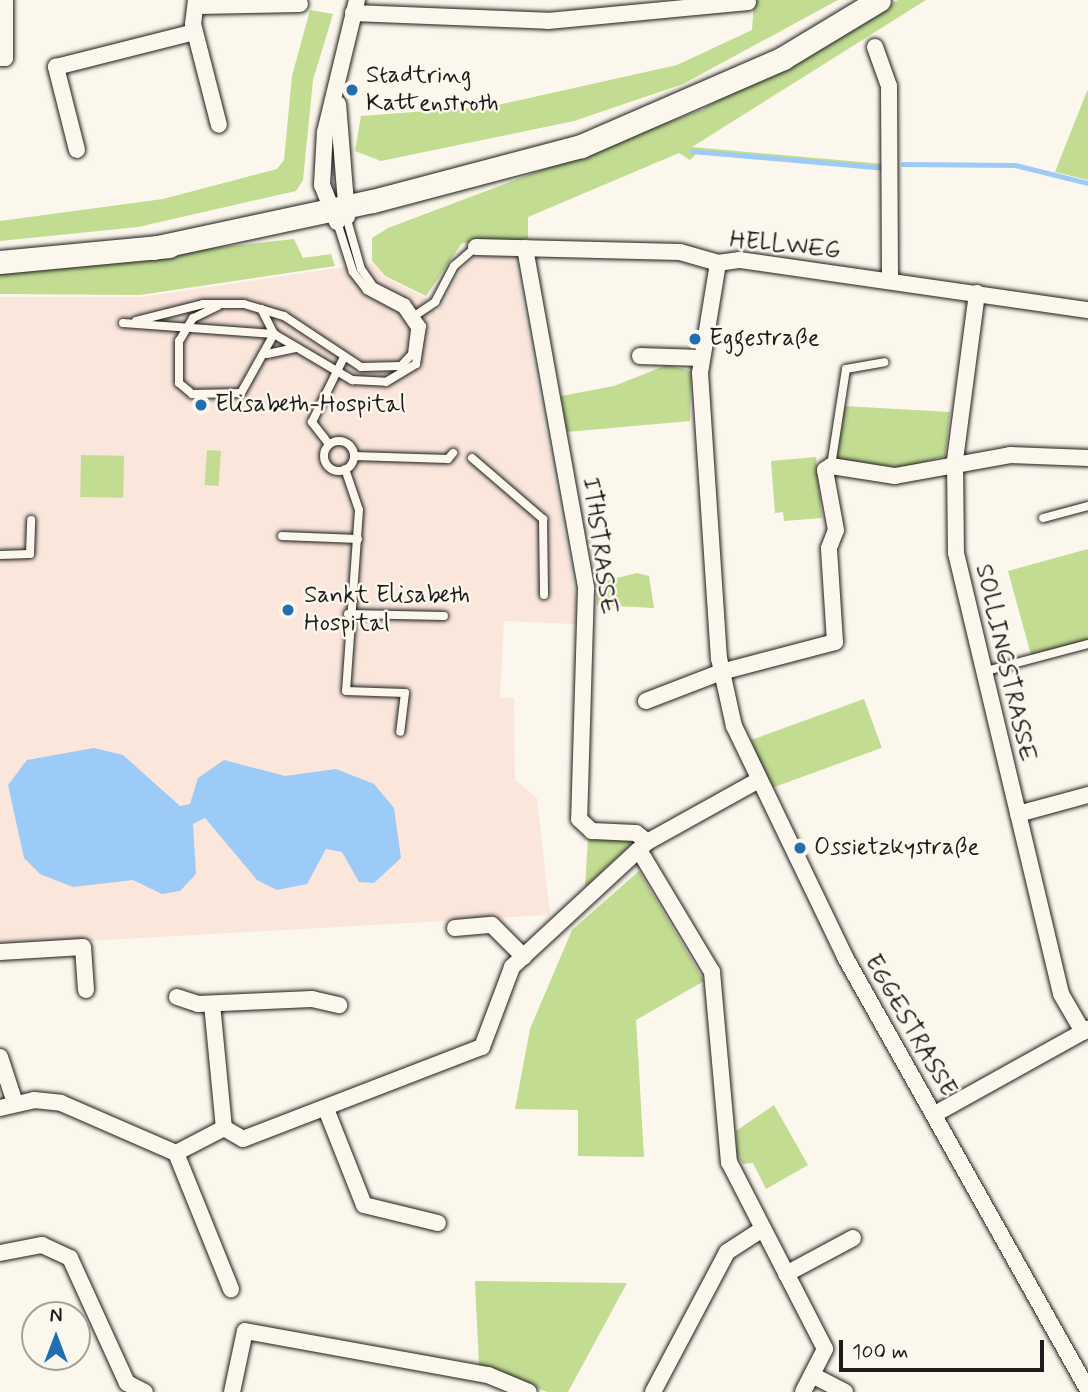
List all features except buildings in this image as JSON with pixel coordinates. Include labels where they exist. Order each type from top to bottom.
[{"type":"main road","points":[[0,262],[153,248],[340,214],[581,146],[783,58],[879,0]]},
{"type":"street","points":[[0,58],[5,58],[5,0]]},
{"type":"street","points":[[340,214],[335,91],[355,7],[548,21],[748,2]]},
{"type":"street","points":[[219,125],[194,32],[196,3],[300,4]]},
{"type":"street","points":[[77,150],[55,67],[194,32]]},
{"type":"street","points":[[875,47],[889,86],[890,281]]},
{"type":"street","name":"HELLWEG","points":[[476,247],[680,252],[718,263],[740,260],[1088,310]]},
{"type":"street","name":"ITHSTRASSE","points":[[525,248],[586,588],[579,819],[592,831],[636,833],[643,846]]},
{"type":"street","name":"EGGESTRASSE","points":[[718,263],[701,358],[721,672],[734,726],[845,957],[1088,1390]]},
{"type":"street","name":"SOLLINGSTRASSE","points":[[977,293],[955,461],[956,553],[982,672],[1061,994],[1086,1030]]},
{"type":"street","points":[[640,356],[701,358]]},
{"type":"street","points":[[646,701],[721,672],[835,642],[829,548],[836,530],[825,470],[831,466],[895,476],[955,461],[1087,461]]},
{"type":"street","points":[[224,1128],[243,1139],[326,1110],[482,1047],[500,988],[523,957],[643,846],[759,780]]},
{"type":"street","points":[[1018,814],[1088,795]]},
{"type":"street","points":[[643,846],[712,972],[729,1163],[761,1230],[825,1349],[803,1392]]},
{"type":"street","points":[[455,928],[492,925],[523,957]]},
{"type":"street","points":[[0,952],[83,947],[86,990]]},
{"type":"street","points":[[177,997],[212,1004],[312,999],[339,1005]]},
{"type":"street","points":[[212,1004],[224,1128]]},
{"type":"street","points":[[934,1114],[1086,1030]]},
{"type":"street","points":[[0,1057],[8,1106],[61,1103],[176,1153],[231,1289]]},
{"type":"street","points":[[326,1110],[364,1205],[438,1223]]},
{"type":"street","points":[[176,1153],[224,1128]]},
{"type":"street","points":[[653,1392],[727,1252],[761,1230]]},
{"type":"street","points":[[786,1274],[853,1238]]},
{"type":"street","points":[[0,1253],[42,1245],[70,1258],[127,1383],[145,1392]]},
{"type":"street","points":[[232,1392],[245,1331],[529,1392]]},
{"type":"street","points":[[812,1376],[845,1392]]},
{"type":"lane","points":[[340,214],[353,272],[367,290],[414,317]]},
{"type":"lane","points":[[414,317],[435,302],[454,266],[476,247]]},
{"type":"lane","points":[[225,303],[260,308],[344,357],[374,370],[401,366],[416,341],[414,317],[420,356],[405,373],[367,384],[337,372],[274,334],[123,323],[225,303]]},
{"type":"lane","points":[[225,303],[193,318],[185,329],[179,383],[192,394],[241,393],[267,354],[274,334],[260,308]]},
{"type":"lane","points":[[267,354],[298,348]]},
{"type":"lane","points":[[330,444],[312,422],[344,357]]},
{"type":"lane","points":[[831,466],[846,369],[884,362]]},
{"type":"lane","points":[[330,444],[345,442],[354,456]]},
{"type":"lane","points":[[330,444],[325,462],[345,469],[355,484],[358,589],[348,596],[346,691],[404,693],[400,732]]},
{"type":"lane","points":[[354,456],[448,459],[453,453]]},
{"type":"lane","points":[[345,469],[354,456]]},
{"type":"lane","points":[[472,458],[543,519],[544,595]]},
{"type":"lane","points":[[1043,518],[1088,506]]},
{"type":"lane","points":[[0,555],[30,554],[31,520]]},
{"type":"lane","points":[[282,536],[358,538]]},
{"type":"lane","points":[[348,614],[444,616]]},
{"type":"lane","points":[[982,672],[1088,644]]},
{"type":"shaded area","name":"Sankt Elisabeth Hospital","points":[[478,254],[514,255],[576,599],[575,624],[504,621],[500,697],[514,698],[515,780],[537,798],[550,915],[0,946],[0,297],[141,297],[372,263],[384,277],[426,298],[437,314],[460,271]]},
{"type":"green space","points":[[754,0],[838,0],[683,84],[574,121],[381,161],[355,151],[361,116],[493,106],[677,65],[752,30]]},
{"type":"green space","points":[[898,0],[926,0],[692,147],[884,164],[884,170],[696,154],[690,160],[679,153],[528,217],[528,239],[462,243],[426,296],[385,276],[372,261],[372,238],[388,228],[701,110]]},
{"type":"green space","points":[[310,10],[333,14],[313,80],[303,180],[296,191],[138,227],[0,241],[0,221],[163,199],[277,169],[284,160],[292,76]]},
{"type":"green space","points":[[1088,91],[1088,180],[1055,172]]},
{"type":"green space","points":[[294,239],[303,258],[331,254],[335,266],[140,295],[0,294],[0,272]]},
{"type":"green space","points":[[667,365],[691,371],[690,421],[566,432],[561,396],[614,386]]},
{"type":"green space","points":[[844,406],[950,412],[945,456],[902,468],[837,459]]},
{"type":"green space","points":[[207,450],[221,451],[219,486],[205,485]]},
{"type":"green space","points":[[81,455],[124,456],[123,498],[80,497]]},
{"type":"green space","points":[[816,457],[822,518],[784,521],[783,512],[775,513],[771,461]]},
{"type":"green space","points":[[1088,549],[1088,640],[1031,655],[1008,571]]},
{"type":"green space","points":[[637,573],[649,576],[654,608],[597,605],[596,583]]},
{"type":"green space","points":[[864,699],[882,748],[769,789],[751,740]]},
{"type":"green space","points":[[627,838],[631,844],[585,887],[588,839]]},
{"type":"green space","points":[[639,871],[704,981],[636,1020],[644,1157],[578,1156],[578,1110],[515,1109],[530,1029],[572,930]]},
{"type":"green space","points":[[774,1105],[808,1165],[766,1189],[753,1163],[743,1164],[737,1155],[736,1131]]},
{"type":"green space","points":[[475,1281],[627,1283],[568,1392],[547,1392],[479,1366]]},
{"type":"water","points":[[94,748],[123,755],[180,806],[190,804],[198,778],[224,760],[285,776],[336,769],[374,784],[394,808],[401,858],[374,883],[359,882],[342,852],[326,849],[307,884],[277,890],[257,880],[205,818],[193,824],[196,874],[180,891],[162,894],[133,880],[73,887],[40,874],[24,858],[8,785],[27,760]]},
{"type":"waterway","points":[[692,151],[885,168]]},
{"type":"waterway","points":[[903,164],[1015,165],[1088,183]]},
{"type":"place","name":"Stadtring Kattenstroth","points":[[352,90]]},
{"type":"place","name":"Eggestraße","points":[[695,339]]},
{"type":"place","name":"Elisabeth-Hospital","points":[[201,405]]},
{"type":"place","name":"Sankt Elisabeth Hospital","points":[[288,610]]},
{"type":"place","name":"Ossietzkystraße","points":[[800,848]]}]
